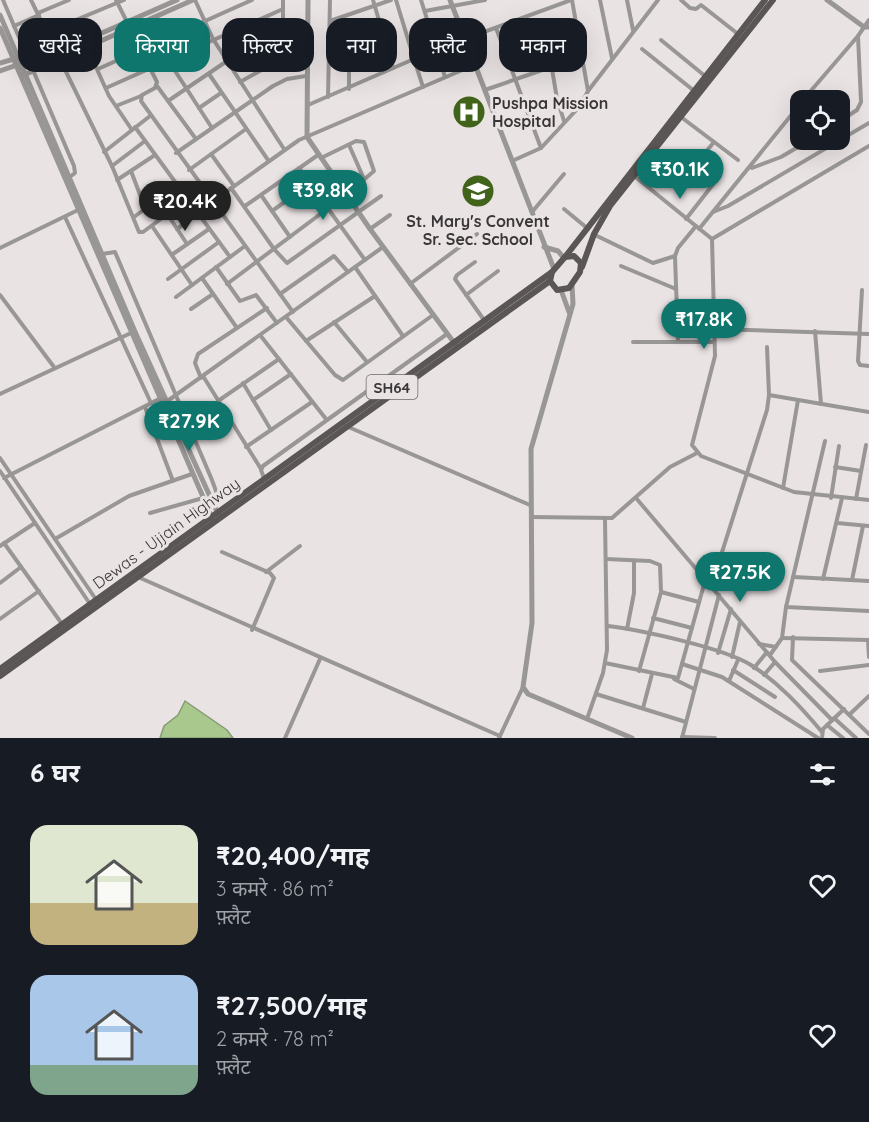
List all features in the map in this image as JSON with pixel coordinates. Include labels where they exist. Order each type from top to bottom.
[{"type":"main road","name":"Dewas - Ujjain Highway","points":[[572,285],[582,267],[594,234],[632,174],[693,90],[765,0]]},
{"type":"main road","name":"Dewas - Ujjain Highway","points":[[455,345],[484,320],[553,271],[586,228],[681,117],[773,0]]},
{"type":"main road","points":[[564,257],[578,257],[582,267]]},
{"type":"main road","name":"Dewas - Ujjain Highway","points":[[215,515],[455,345],[550,281],[553,271]]},
{"type":"main road","points":[[550,281],[554,287],[561,290],[572,285]]},
{"type":"main road","name":"Dewas - Ujjain Highway","points":[[0,669],[62,624],[138,577],[264,478],[344,425]]},
{"type":"main road","name":"Dewas - Ujjain Highway","points":[[0,676],[189,536]]},
{"type":"street","points":[[3,0],[18,35]]},
{"type":"street","points":[[31,0],[40,18]]},
{"type":"street","points":[[14,26],[69,0]]},
{"type":"street","points":[[79,18],[124,0]]},
{"type":"street","points":[[142,18],[177,0]]},
{"type":"street","points":[[147,18],[194,0],[203,18]]},
{"type":"street","points":[[210,19],[252,0]]},
{"type":"street","points":[[283,0],[283,18]]},
{"type":"street","points":[[307,18],[308,0]]},
{"type":"street","points":[[330,0],[330,18]]},
{"type":"street","points":[[373,0],[378,18]]},
{"type":"street","points":[[340,18],[392,0]]},
{"type":"street","points":[[396,0],[409,43]]},
{"type":"street","points":[[421,0],[445,77]]},
{"type":"street","points":[[425,11],[451,3],[485,0]]},
{"type":"street","points":[[487,31],[572,0],[575,18]]},
{"type":"street","points":[[600,0],[612,58]]},
{"type":"street","points":[[627,0],[633,30]]},
{"type":"street","points":[[512,161],[541,148],[564,122],[658,0]]},
{"type":"street","points":[[681,0],[690,8],[696,9],[701,5],[738,34]]},
{"type":"street","points":[[827,0],[866,27]]},
{"type":"street","points":[[116,2],[125,18]]},
{"type":"street","points":[[451,3],[457,18]]},
{"type":"street","points":[[263,18],[283,9]]},
{"type":"street","points":[[0,15],[18,62]]},
{"type":"street","points":[[812,90],[866,27],[869,20]]},
{"type":"street","points":[[0,28],[18,63]]},
{"type":"street","points":[[496,28],[499,36]]},
{"type":"street","points":[[210,32],[222,53]]},
{"type":"street","points":[[210,40],[222,36]]},
{"type":"street","points":[[850,114],[860,106],[863,77],[858,36]]},
{"type":"street","points":[[661,40],[705,76]]},
{"type":"street","points":[[642,49],[693,90]]},
{"type":"street","points":[[0,63],[18,67]]},
{"type":"street","points":[[168,101],[222,65]]},
{"type":"street","points":[[0,71],[18,67]]},
{"type":"street","points":[[22,72],[102,254],[103,264],[130,333],[215,515]]},
{"type":"street","points":[[35,72],[74,166],[75,173],[68,181]]},
{"type":"street","points":[[67,72],[112,166],[140,233],[202,189]]},
{"type":"street","points":[[99,72],[116,106],[145,141],[230,257]]},
{"type":"street","points":[[106,88],[141,72]]},
{"type":"street","points":[[152,72],[157,86],[196,139]]},
{"type":"street","points":[[175,72],[212,128]]},
{"type":"street","points":[[234,72],[284,149]]},
{"type":"street","points":[[240,82],[257,72]]},
{"type":"street","points":[[306,72],[307,137],[370,229],[455,345]]},
{"type":"street","points":[[328,72],[328,98]]},
{"type":"street","points":[[349,72],[349,89]]},
{"type":"street","points":[[307,105],[385,72]]},
{"type":"street","points":[[418,72],[423,87]]},
{"type":"street","points":[[212,201],[284,149],[457,72]]},
{"type":"street","points":[[477,72],[553,271]]},
{"type":"street","points":[[512,72],[541,148]]},
{"type":"street","points":[[484,91],[537,72]]},
{"type":"street","points":[[552,72],[564,122]]},
{"type":"street","points":[[585,72],[588,91]]},
{"type":"street","points":[[209,74],[268,160]]},
{"type":"street","points":[[176,153],[280,82],[306,76]]},
{"type":"street","points":[[116,106],[157,86]]},
{"type":"street","points":[[199,108],[221,93]]},
{"type":"street","points":[[142,95],[141,101],[150,116],[293,312]]},
{"type":"street","points":[[105,152],[150,116]]},
{"type":"street","points":[[681,117],[738,160]]},
{"type":"street","points":[[678,342],[675,256],[678,248],[713,212],[790,117]]},
{"type":"street","points":[[713,212],[745,196],[869,123]]},
{"type":"street","points":[[189,170],[246,129]]},
{"type":"street","points":[[245,206],[299,168],[359,140],[365,144],[374,171],[346,195]]},
{"type":"street","points":[[112,166],[145,141]]},
{"type":"street","points":[[689,172],[714,142]]},
{"type":"street","points":[[349,145],[364,179]]},
{"type":"street","points":[[712,239],[869,146]]},
{"type":"street","points":[[750,168],[781,157],[793,150]]},
{"type":"street","points":[[212,154],[283,261],[289,262],[381,196]]},
{"type":"street","points":[[117,180],[155,155]]},
{"type":"street","points":[[299,168],[365,260]]},
{"type":"street","points":[[131,171],[145,208]]},
{"type":"street","points":[[532,212],[564,174]]},
{"type":"street","points":[[632,174],[712,239],[714,366],[692,439],[692,445],[697,453],[783,488],[814,496],[869,500]]},
{"type":"street","points":[[686,219],[718,178]]},
{"type":"street","points":[[272,211],[310,184]]},
{"type":"street","points":[[134,217],[177,185]]},
{"type":"street","points":[[74,193],[78,210],[192,474],[203,498],[215,515]]},
{"type":"street","points":[[261,195],[290,237]]},
{"type":"street","points":[[227,284],[327,209]]},
{"type":"street","points":[[564,209],[586,228]]},
{"type":"street","points":[[0,248],[78,210]]},
{"type":"street","points":[[168,214],[187,244]]},
{"type":"street","points":[[177,229],[198,214]]},
{"type":"street","points":[[370,229],[390,215]]},
{"type":"street","points":[[65,217],[151,403]]},
{"type":"street","points":[[152,226],[192,285]]},
{"type":"street","points":[[172,254],[209,229]]},
{"type":"street","points":[[410,284],[477,234]]},
{"type":"street","points":[[594,234],[654,263],[675,256]]},
{"type":"street","points":[[168,279],[219,242]]},
{"type":"street","points":[[176,297],[245,246]]},
{"type":"street","points":[[4,478],[151,403],[162,402],[176,395],[383,247]]},
{"type":"street","points":[[544,247],[558,251],[564,257]]},
{"type":"street","points":[[102,254],[114,251],[212,480],[217,494],[215,515]]},
{"type":"street","points":[[280,294],[334,256],[348,272]]},
{"type":"street","points":[[475,261],[456,277],[456,282],[484,320]]},
{"type":"street","points":[[621,266],[676,289]]},
{"type":"street","points":[[216,267],[240,301],[256,295],[277,323]]},
{"type":"street","points":[[355,267],[403,336]]},
{"type":"street","points":[[466,295],[498,271]]},
{"type":"street","points":[[202,278],[237,328]]},
{"type":"street","points":[[138,577],[252,630],[500,737],[523,687],[532,632],[530,461],[534,434],[570,313],[574,296],[572,285]]},
{"type":"street","points":[[561,290],[570,313]]},
{"type":"street","points":[[862,290],[858,362],[860,365],[869,366]]},
{"type":"street","points":[[191,309],[213,294]]},
{"type":"street","points":[[0,295],[54,367]]},
{"type":"street","points":[[306,341],[375,296]]},
{"type":"street","points":[[264,478],[196,366],[197,356],[267,308]]},
{"type":"street","points":[[286,317],[341,380],[433,315]]},
{"type":"street","points":[[334,322],[367,362]]},
{"type":"street","points":[[715,329],[869,334]]},
{"type":"street","points":[[815,331],[821,405]]},
{"type":"street","points":[[0,394],[130,333]]},
{"type":"street","points":[[261,470],[263,466],[447,334]]},
{"type":"street","points":[[260,335],[326,420]]},
{"type":"street","points":[[633,342],[714,342]]},
{"type":"street","points":[[711,587],[747,475],[769,395],[767,347]]},
{"type":"street","points":[[218,401],[279,359]]},
{"type":"street","points":[[253,400],[291,374]]},
{"type":"street","points":[[243,384],[272,430]]},
{"type":"street","points":[[769,395],[869,412]]},
{"type":"street","points":[[783,488],[798,400]]},
{"type":"street","points":[[246,447],[312,402]]},
{"type":"street","points":[[145,407],[173,481]]},
{"type":"street","points":[[344,425],[530,505]]},
{"type":"street","points":[[754,668],[782,638],[786,607],[814,496],[825,441]]},
{"type":"street","points":[[856,499],[866,445]]},
{"type":"street","points":[[831,498],[839,446]]},
{"type":"street","points":[[531,517],[612,519],[670,467],[697,453]]},
{"type":"street","points":[[0,458],[55,539],[95,605]]},
{"type":"street","points":[[835,467],[861,471]]},
{"type":"street","points":[[0,471],[95,605]]},
{"type":"street","points":[[55,539],[129,496],[192,474]]},
{"type":"street","points":[[150,513],[203,498]]},
{"type":"street","points":[[636,498],[775,662],[833,719],[856,738]]},
{"type":"street","points":[[824,579],[842,498]]},
{"type":"street","points":[[587,719],[605,663],[608,626],[605,520]]},
{"type":"street","points":[[35,523],[2,544],[62,624]]},
{"type":"street","points":[[837,524],[866,526],[852,580]]},
{"type":"street","points":[[266,572],[300,546]]},
{"type":"street","points":[[222,552],[272,575],[274,581],[252,630]]},
{"type":"street","points":[[606,559],[658,563],[661,592],[639,670]]},
{"type":"street","points":[[627,629],[634,587],[634,561]]},
{"type":"street","points":[[0,583],[21,567]]},
{"type":"street","points":[[794,578],[869,581]]},
{"type":"street","points":[[674,679],[678,678],[706,580]]},
{"type":"street","points":[[0,619],[39,591]]},
{"type":"street","points":[[661,592],[699,602]]},
{"type":"street","points":[[715,738],[682,738],[719,595]]},
{"type":"street","points":[[786,607],[869,610]]},
{"type":"street","points":[[718,653],[731,609]]},
{"type":"street","points":[[653,618],[692,628]]},
{"type":"street","points":[[732,657],[740,621]]},
{"type":"street","points":[[608,626],[648,634],[732,657],[754,668],[792,698],[822,732]]},
{"type":"street","points":[[793,637],[792,660],[869,734]]},
{"type":"street","points":[[782,638],[868,640],[869,657]]},
{"type":"street","points":[[759,644],[776,647]]},
{"type":"street","points":[[285,738],[320,658]]},
{"type":"street","points":[[729,681],[738,660]]},
{"type":"street","points":[[764,675],[775,662]]},
{"type":"street","points":[[605,663],[674,679],[694,689]]},
{"type":"street","points":[[682,664],[729,681],[818,738]]},
{"type":"street","points":[[820,670],[869,666]]},
{"type":"street","points":[[733,670],[775,697]]},
{"type":"street","points":[[643,708],[652,674]]},
{"type":"street","points":[[523,687],[528,694],[631,738]]},
{"type":"street","points":[[596,694],[686,722]]},
{"type":"street","points":[[850,714],[869,696]]},
{"type":"street","points":[[822,738],[822,732],[827,725],[844,709]]},
{"type":"street","points":[[827,725],[843,738]]},
{"type":"street","points":[[807,732],[822,732]]},
{"type":"shaded area","points":[[185,701],[227,730],[233,738],[160,738],[164,726],[178,715]]},
{"type":"place","name":"Pushpa Mission Hospital","points":[[469,112]]},
{"type":"place","name":"St. Mary's Convent Sr. Sec. School","points":[[478,191]]}]
